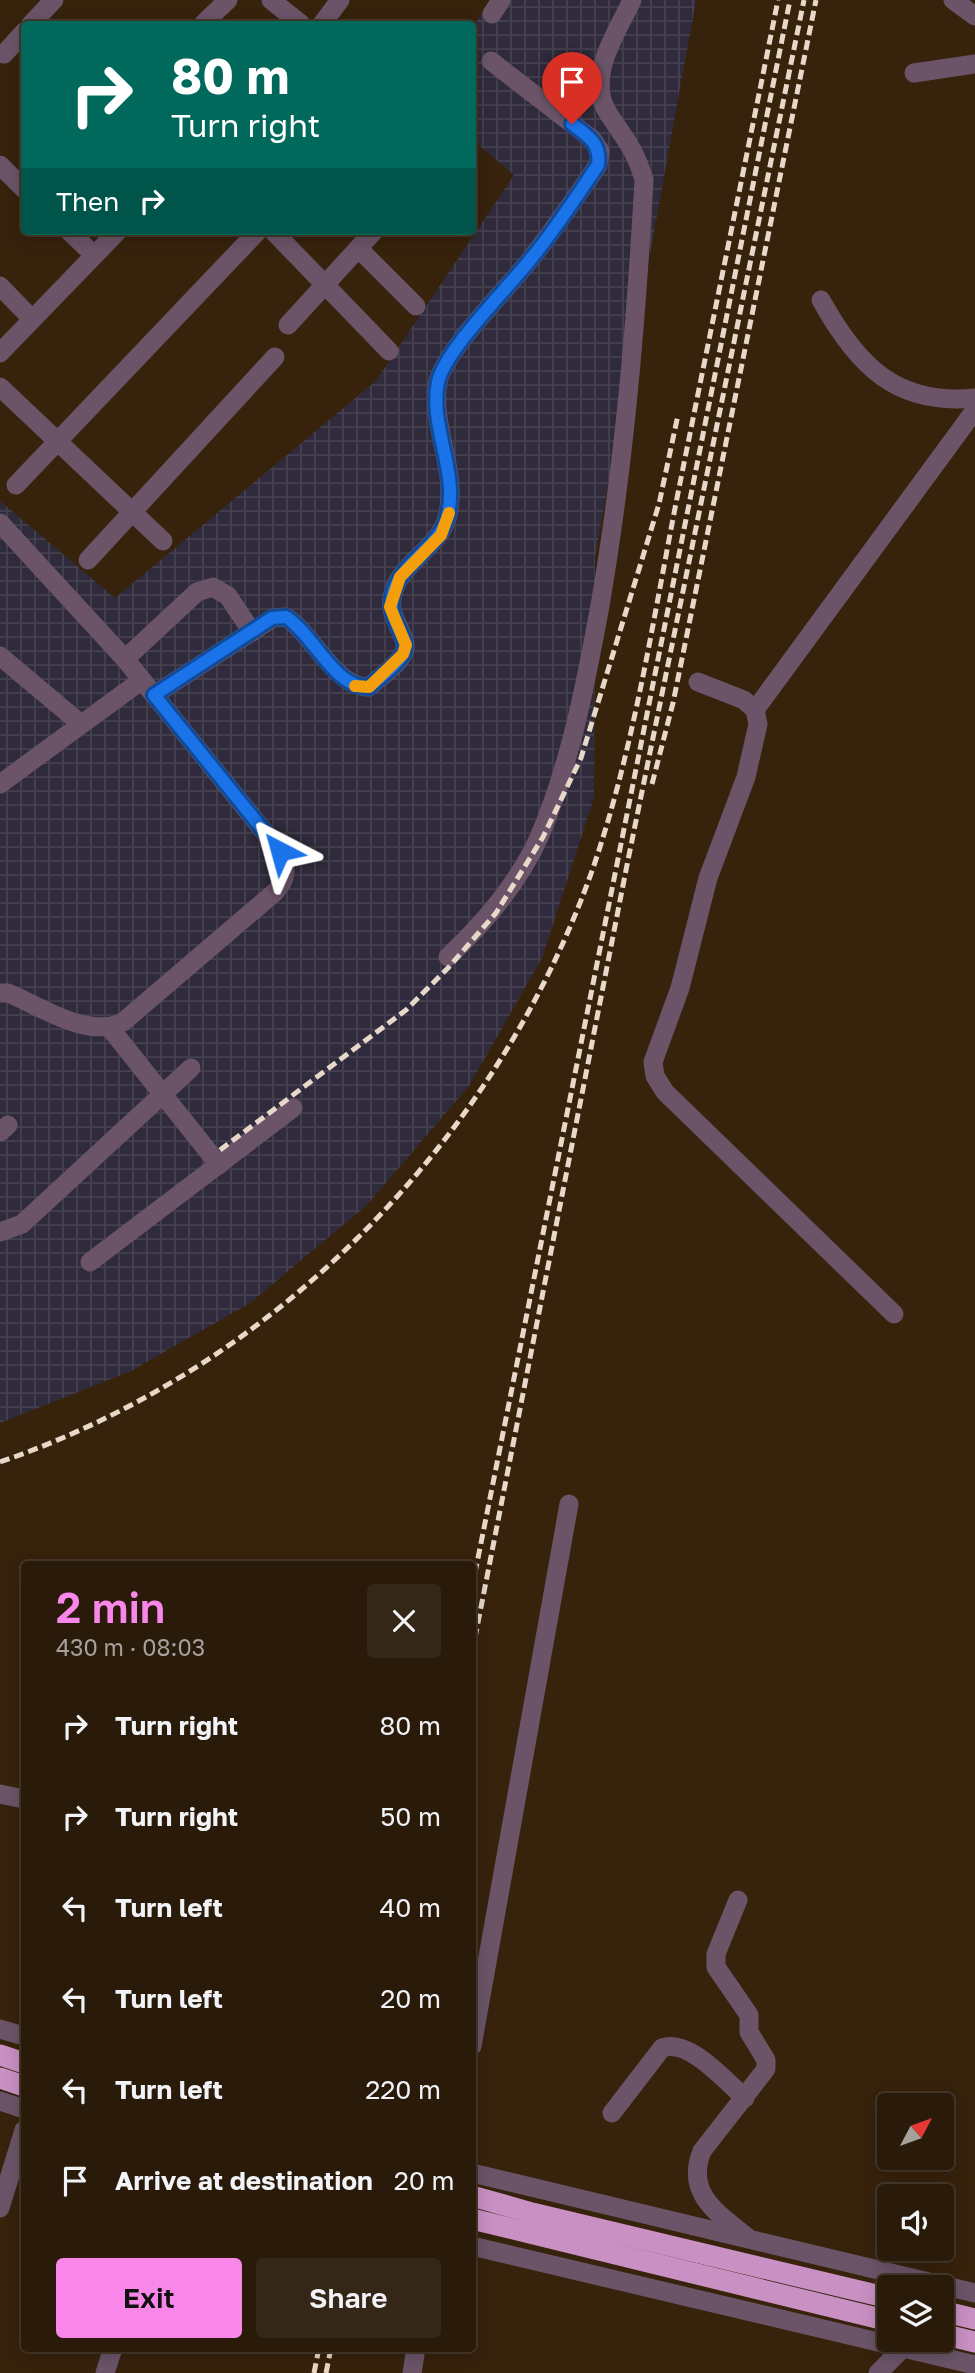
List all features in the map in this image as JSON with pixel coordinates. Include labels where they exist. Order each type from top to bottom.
[{"type":"highway","points":[[0,2055],[21,2062]]},
{"type":"highway","points":[[0,2078],[21,2085]]},
{"type":"highway","points":[[476,2197],[531,2213],[877,2295]]},
{"type":"highway","points":[[476,2220],[877,2318]]},
{"type":"highway","points":[[954,2314],[975,2319]]},
{"type":"highway","points":[[954,2337],[975,2342]]},
{"type":"street","points":[[34,21],[54,0]]},
{"type":"street","points":[[205,21],[228,0]]},
{"type":"street","points":[[271,0],[296,21]]},
{"type":"street","points":[[324,21],[341,0]]},
{"type":"street","points":[[448,957],[500,901],[539,837],[565,766],[585,690],[613,528],[627,421],[643,180],[636,151],[606,110],[599,93],[599,76],[632,0]]},
{"type":"street","points":[[953,0],[975,16]]},
{"type":"street","points":[[4,54],[21,35]]},
{"type":"street","points":[[0,784],[82,724],[252,632],[272,618],[286,617],[299,625],[344,680],[357,687],[369,687],[403,654],[406,645],[390,607],[393,591],[400,577],[441,535],[449,512],[438,412],[438,382],[449,359],[532,258],[598,165],[600,151],[592,139],[491,61]]},
{"type":"street","points":[[914,73],[975,64]]},
{"type":"street","points":[[0,165],[21,186]]},
{"type":"street","points":[[73,235],[94,255]]},
{"type":"street","points":[[0,353],[114,235]]},
{"type":"street","points":[[16,485],[59,443],[254,235]]},
{"type":"street","points":[[277,235],[389,351]]},
{"type":"street","points":[[288,325],[371,235]]},
{"type":"street","points":[[359,249],[416,306]]},
{"type":"street","points":[[0,286],[31,318]]},
{"type":"street","points":[[821,300],[843,340],[869,368],[896,386],[928,397],[953,400],[975,398]]},
{"type":"street","points":[[88,560],[275,357]]},
{"type":"street","points":[[0,387],[163,541]]},
{"type":"street","points":[[755,710],[975,410]]},
{"type":"street","points":[[0,523],[125,659],[280,851],[286,868],[284,882],[275,892],[123,1022],[110,1028],[83,1025],[8,993],[0,993]]},
{"type":"street","points":[[125,659],[197,592],[213,587],[228,596],[252,632]]},
{"type":"street","points":[[0,656],[82,724]]},
{"type":"street","points":[[698,682],[744,700],[755,710],[758,724],[749,764],[708,878],[680,988],[653,1062],[655,1076],[665,1092],[894,1314]]},
{"type":"street","points":[[110,1028],[219,1166]]},
{"type":"street","points":[[0,1231],[22,1223],[162,1091],[191,1068]]},
{"type":"street","points":[[90,1262],[293,1108]]},
{"type":"street","points":[[476,2024],[569,1504]]},
{"type":"street","points":[[0,1794],[21,1798]]},
{"type":"street","points":[[738,1900],[716,1954],[716,1967],[749,2015],[753,2043],[766,2060],[761,2078],[702,2151],[697,2163],[697,2185],[703,2199],[752,2241]]},
{"type":"street","points":[[0,2029],[21,2035]]},
{"type":"street","points":[[612,2113],[662,2048],[673,2044],[686,2048],[745,2098]]},
{"type":"street","points":[[0,2101],[21,2108]]},
{"type":"street","points":[[0,2208],[21,2140]]},
{"type":"street","points":[[476,2174],[975,2293]]},
{"type":"street","points":[[476,2247],[877,2342]]},
{"type":"street","points":[[104,2373],[112,2352]]},
{"type":"street","points":[[412,2373],[415,2352]]},
{"type":"street","points":[[878,2373],[899,2352]]},
{"type":"street","points":[[920,2352],[975,2365]]},
{"type":"shaded area","points":[[492,0],[696,0],[595,557],[594,798],[542,958],[469,1086],[367,1205],[250,1303],[131,1371],[0,1423],[0,501],[115,598],[376,381],[514,175],[476,143],[476,22]]},
{"type":"railway","points":[[0,1462],[100,1421],[194,1368],[282,1305],[362,1233],[434,1153],[497,1065],[550,971],[592,871],[620,779],[778,0]]},
{"type":"railway","points":[[476,1568],[790,0]]},
{"type":"railway","points":[[476,1633],[628,860],[804,0]]},
{"type":"railway","points":[[652,784],[673,703],[816,0]]},
{"type":"railway","points":[[220,1150],[406,1010],[448,968],[496,913],[543,837],[581,758],[659,504],[678,415]]},
{"type":"railway","points":[[314,2373],[318,2352]]},
{"type":"railway","points":[[326,2373],[330,2352]]},
{"type":"slow traffic","points":[[355,686],[369,687],[403,654],[406,645],[390,607],[393,591],[400,577],[441,535],[449,513]]},
{"type":"route","points":[[280,851],[154,695],[272,618],[286,617],[299,625],[344,680],[357,687],[369,687],[403,654],[406,645],[390,607],[393,591],[400,577],[441,535],[449,512],[438,412],[438,382],[449,359],[532,258],[598,165],[600,151],[592,139],[572,124]]}]
